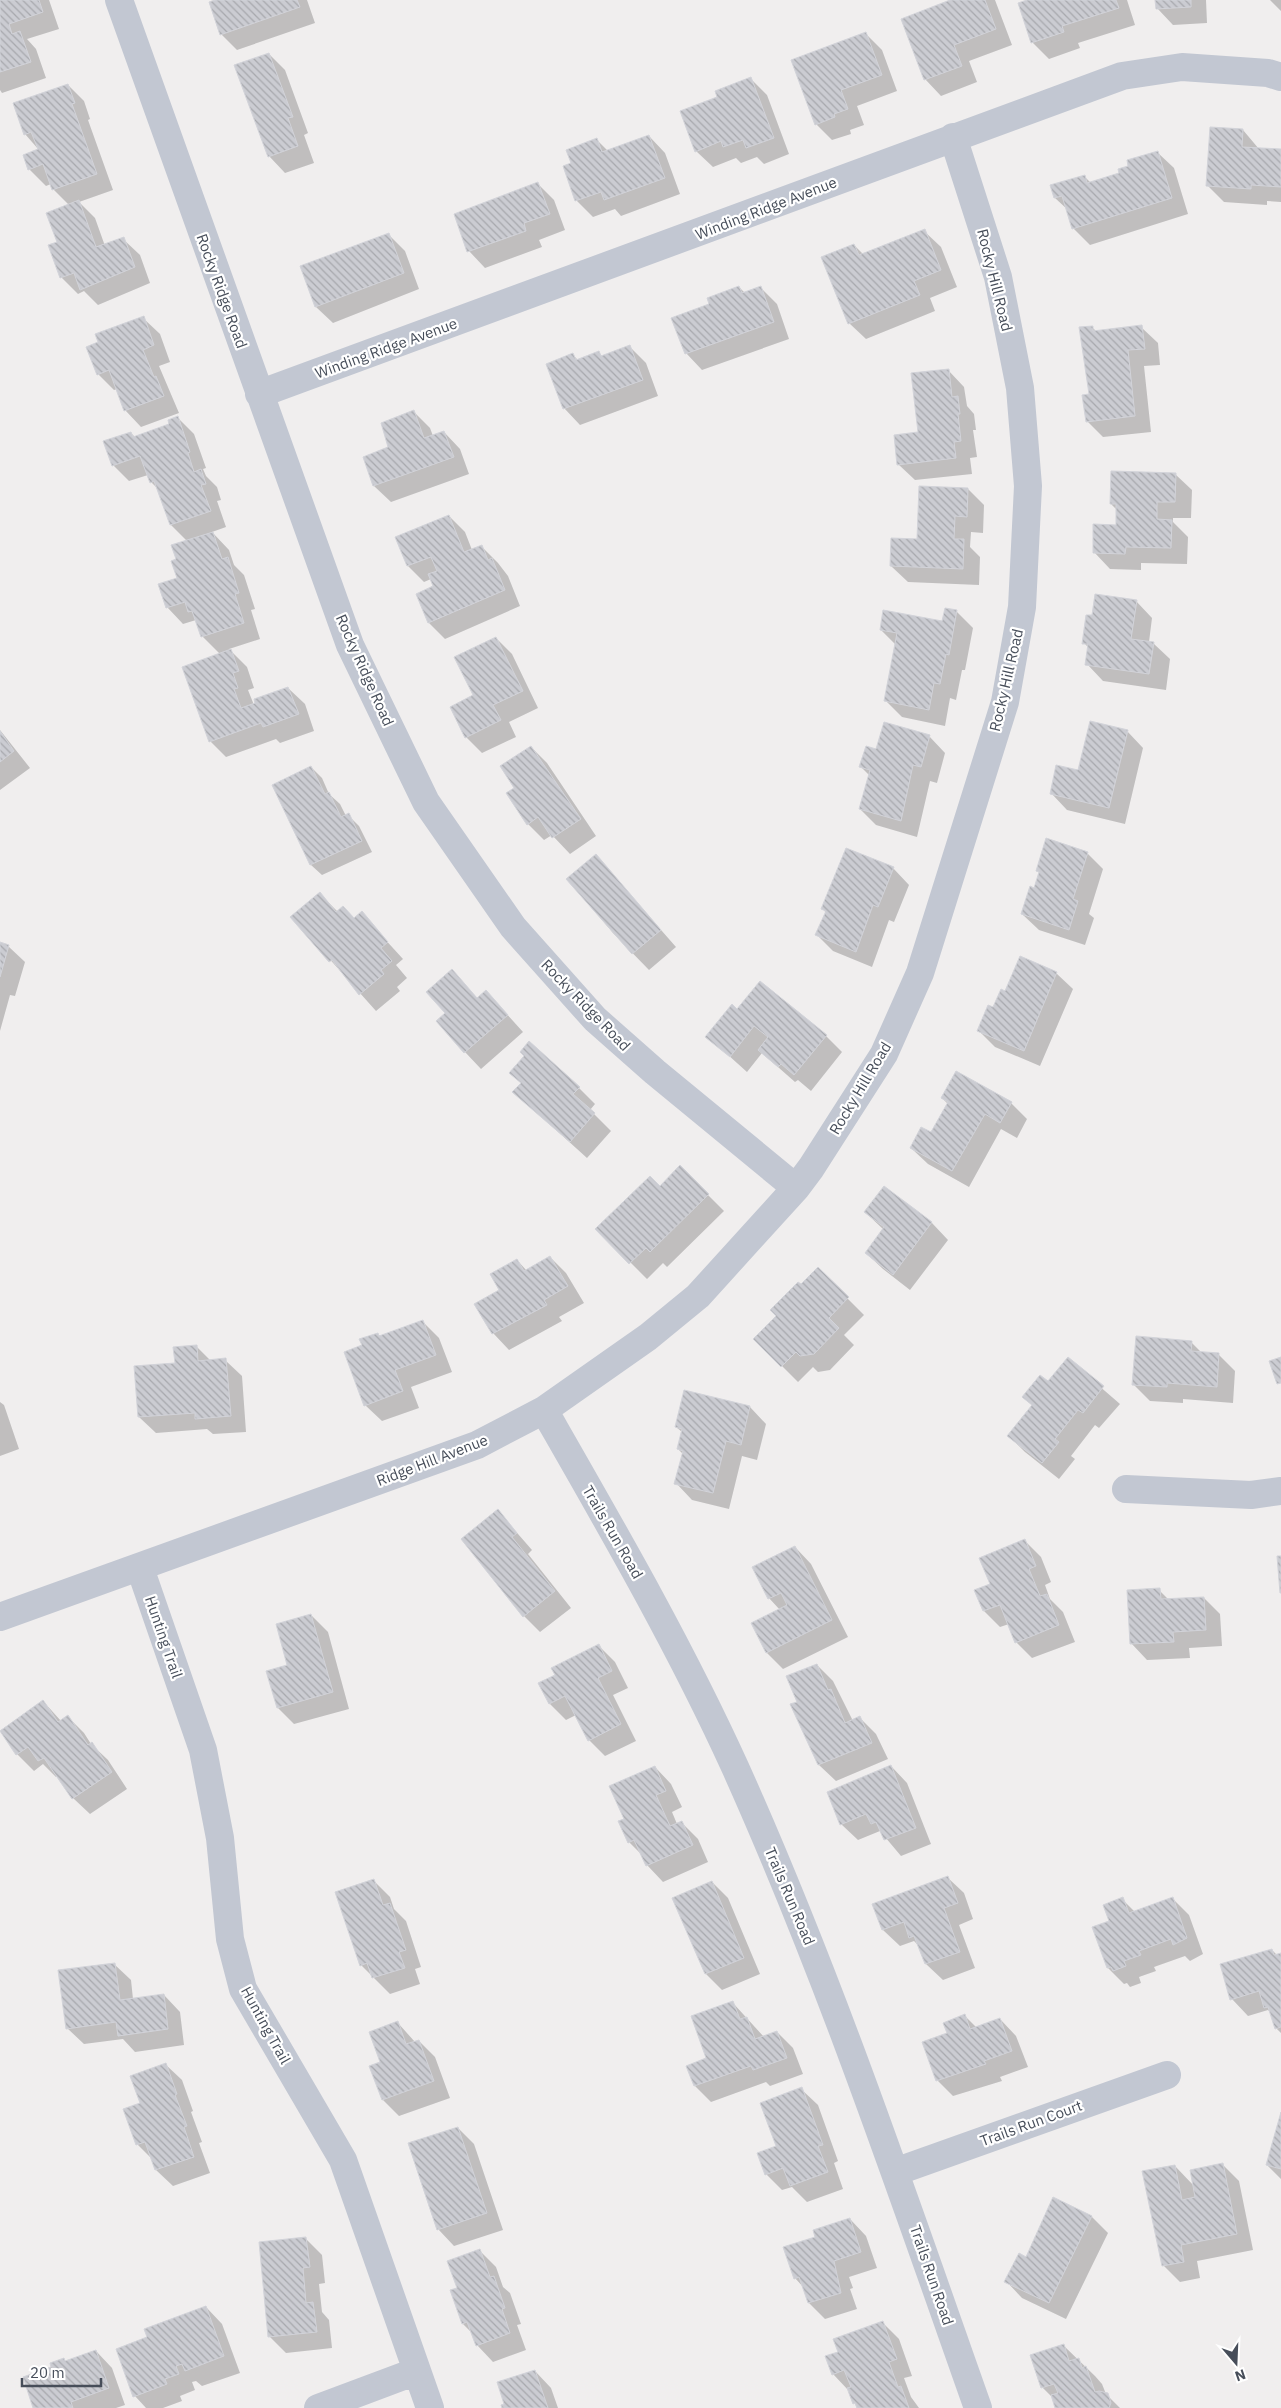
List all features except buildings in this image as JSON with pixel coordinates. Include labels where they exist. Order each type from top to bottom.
[{"type":"street","name":"Rocky Ridge Road","points":[[119,0],[350,645],[426,802],[513,928],[596,1019],[654,1072],[796,1188]]},
{"type":"street","name":"Winding Ridge Avenue","points":[[259,394],[665,246],[953,137],[1122,76],[1182,67],[1268,73],[1281,77]]},
{"type":"street","name":"Rocky Hill Road","points":[[796,1188],[884,1054],[920,973],[1005,702],[1022,607],[1028,486],[1020,388],[998,276],[953,137]]},
{"type":"street","name":"Ridge Hill Avenue","points":[[0,1616],[140,1568],[477,1445],[544,1410],[648,1338],[698,1296],[796,1188]]},
{"type":"street","name":"Trails Run Road","points":[[544,1410],[648,1592],[734,1766],[811,1945],[895,2172],[978,2408]]},
{"type":"street","points":[[1126,1489],[1251,1495],[1281,1492]]},
{"type":"street","name":"Hunting Trail","points":[[140,1568],[202,1750],[220,1838],[230,1939],[243,1988],[343,2160],[430,2408]]},
{"type":"street","name":"Trails Run Court","points":[[895,2172],[1167,2075]]},
{"type":"street","points":[[318,2408],[417,2371]]}]
